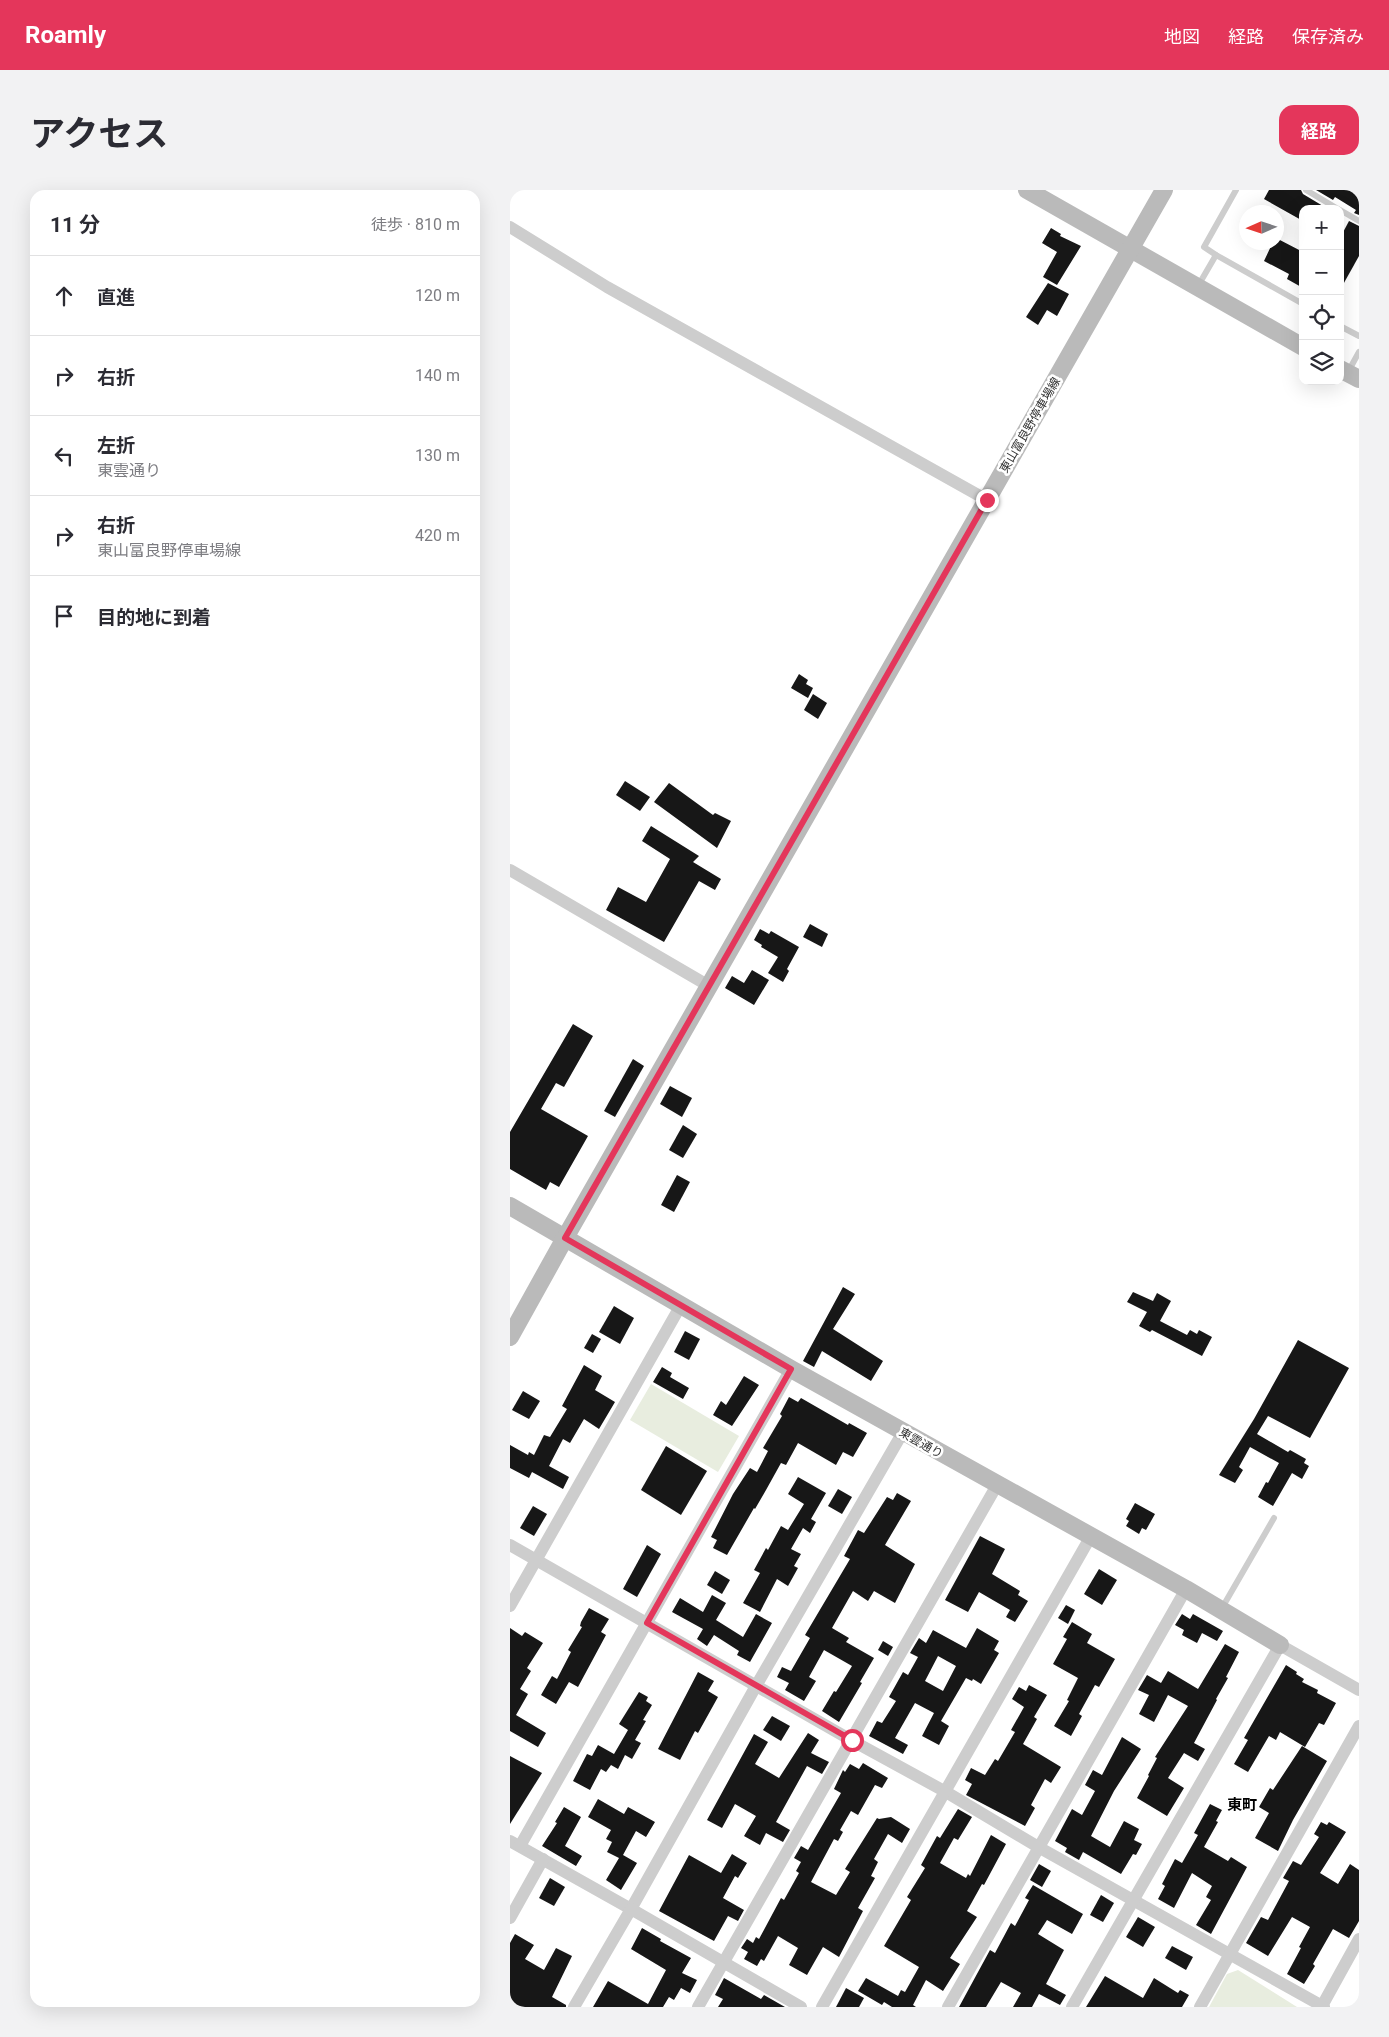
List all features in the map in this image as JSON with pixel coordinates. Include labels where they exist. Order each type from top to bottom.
[{"type":"main road","points":[[1027,190],[1299,345]]},
{"type":"main road","name":"東山富良野停車場線","points":[[510,1337],[1164,190]]},
{"type":"main road","name":"東雲通り","points":[[510,1206],[791,1369],[1186,1589],[1280,1645]]},
{"type":"street","points":[[510,227],[607,287],[987,500]]},
{"type":"street","points":[[510,870],[709,986]]},
{"type":"street","points":[[510,1606],[681,1305]]},
{"type":"street","points":[[791,1369],[647,1623],[515,1843],[802,2007]]},
{"type":"street","points":[[574,2007],[903,1432]]},
{"type":"street","points":[[698,2007],[997,1485]]},
{"type":"street","points":[[822,2007],[1090,1536]]},
{"type":"street","points":[[510,1545],[946,1792],[1040,1848],[1323,2006],[1359,1940]]},
{"type":"street","points":[[948,2007],[1186,1589]]},
{"type":"street","points":[[1072,2007],[1280,1645],[1359,1690]]},
{"type":"street","points":[[1200,2007],[1359,1726]]},
{"type":"street","points":[[510,1918],[543,1860]]},
{"type":"lane","points":[[1236,190],[1204,247],[1299,302]]},
{"type":"lane","points":[[1306,190],[1332,205]]},
{"type":"lane","points":[[1344,212],[1359,221]]},
{"type":"lane","points":[[1198,287],[1216,255]]},
{"type":"lane","points":[[1344,328],[1359,336]]},
{"type":"lane","points":[[1349,374],[1359,352]]},
{"type":"lane","points":[[1221,1609],[1274,1518]]},
{"type":"shaded area","points":[[651,1384],[739,1436],[718,1472],[630,1420]]},
{"type":"shaded area","points":[[1238,1970],[1297,2007],[1209,2007],[1227,1974]]},
{"type":"building","points":[[1269,190],[1301,190],[1303,194],[1321,205],[1299,205],[1299,219],[1284,210],[1284,205],[1275,205],[1264,199]]},
{"type":"building","points":[[1316,190],[1359,190],[1359,215],[1354,213],[1356,210],[1335,197],[1333,200]]},
{"type":"building","points":[[1349,221],[1359,226],[1359,256],[1344,283],[1344,250],[1344,230]]},
{"type":"building","points":[[1051,228],[1061,234],[1060,236],[1081,246],[1057,285],[1043,277],[1057,252],[1042,243]]},
{"type":"building","points":[[1284,242],[1299,250],[1299,286],[1287,279],[1289,274],[1264,261],[1269,250],[1284,250]]},
{"type":"building","points":[[1048,283],[1069,294],[1057,316],[1047,310],[1038,325],[1026,317]]},
{"type":"building","points":[[799,674],[808,680],[806,684],[813,688],[808,698],[791,688]]},
{"type":"building","points":[[813,694],[827,703],[818,719],[804,710]]},
{"type":"building","points":[[625,781],[650,797],[640,811],[616,795]]},
{"type":"building","points":[[669,783],[713,815],[715,813],[731,821],[717,848],[654,802]]},
{"type":"building","points":[[651,826],[699,856],[693,862],[721,879],[715,890],[699,881],[664,942],[606,910],[618,887],[646,902],[670,859],[642,841]]},
{"type":"building","points":[[810,924],[828,934],[822,947],[803,937]]},
{"type":"building","points":[[760,929],[769,934],[771,931],[799,947],[787,969],[789,971],[783,982],[768,973],[778,957],[761,947],[762,945],[754,940]]},
{"type":"building","points":[[752,970],[769,980],[754,1005],[725,988],[732,976],[744,983]]},
{"type":"building","points":[[573,1024],[593,1036],[564,1087],[556,1083],[541,1109],[588,1136],[559,1187],[550,1182],[546,1190],[510,1169],[510,1132]]},
{"type":"building","points":[[633,1059],[644,1066],[615,1117],[604,1111]]},
{"type":"building","points":[[670,1086],[692,1098],[682,1117],[660,1104]]},
{"type":"building","points":[[683,1125],[697,1134],[683,1158],[669,1150]]},
{"type":"building","points":[[677,1175],[690,1182],[674,1212],[661,1205]]},
{"type":"building","points":[[843,1287],[855,1294],[833,1329],[883,1361],[871,1381],[822,1351],[814,1367],[803,1361]]},
{"type":"building","points":[[1133,1292],[1153,1301],[1157,1293],[1171,1301],[1160,1321],[1187,1335],[1190,1330],[1197,1334],[1199,1330],[1212,1337],[1202,1356],[1152,1330],[1150,1332],[1139,1326],[1147,1312],[1127,1302]]},
{"type":"building","points":[[614,1306],[634,1318],[620,1344],[599,1332]]},
{"type":"building","points":[[685,1331],[700,1339],[689,1360],[674,1352]]},
{"type":"building","points":[[592,1334],[601,1339],[593,1353],[584,1348]]},
{"type":"building","points":[[1298,1340],[1349,1368],[1310,1438],[1268,1416],[1257,1434],[1288,1452],[1290,1450],[1306,1459],[1304,1463],[1309,1466],[1302,1479],[1292,1473],[1273,1506],[1258,1497],[1279,1463],[1250,1447],[1239,1467],[1243,1470],[1235,1483],[1219,1475],[1254,1419]]},
{"type":"building","points":[[584,1365],[602,1376],[595,1390],[615,1402],[599,1429],[584,1419],[570,1443],[563,1439],[549,1466],[569,1477],[563,1489],[532,1472],[529,1478],[510,1468],[510,1445],[528,1455],[529,1452],[534,1455],[544,1435],[550,1437],[567,1409],[562,1406]]},
{"type":"building","points":[[662,1367],[672,1373],[670,1377],[689,1388],[683,1399],[653,1382]]},
{"type":"building","points":[[744,1376],[759,1385],[732,1426],[713,1415],[721,1401],[726,1405]]},
{"type":"building","points":[[523,1391],[540,1401],[529,1419],[512,1410]]},
{"type":"building","points":[[789,1397],[798,1402],[801,1398],[848,1425],[849,1423],[867,1433],[853,1457],[843,1452],[836,1465],[798,1443],[786,1465],[781,1463],[727,1555],[713,1548],[717,1540],[711,1537],[733,1494],[750,1468],[757,1472],[768,1451],[763,1448],[782,1416],[780,1414]]},
{"type":"building","points":[[666,1446],[707,1471],[681,1515],[641,1490]]},
{"type":"building","points":[[798,1477],[826,1493],[811,1519],[816,1522],[810,1533],[803,1528],[791,1549],[801,1554],[794,1566],[798,1568],[788,1586],[777,1579],[760,1612],[743,1603],[760,1573],[754,1570],[766,1548],[768,1550],[781,1526],[788,1530],[804,1504],[788,1494]]},
{"type":"building","points":[[838,1489],[852,1497],[842,1514],[828,1506]]},
{"type":"building","points":[[897,1493],[911,1501],[885,1545],[915,1564],[895,1603],[874,1591],[868,1601],[853,1591],[832,1628],[849,1638],[846,1642],[874,1658],[839,1722],[822,1711],[852,1666],[824,1650],[809,1677],[816,1681],[804,1701],[785,1690],[789,1683],[777,1677],[782,1667],[791,1671],[810,1638],[805,1635],[850,1559],[844,1556],[858,1530],[864,1533],[887,1497],[893,1500]]},
{"type":"building","points":[[1135,1503],[1155,1514],[1146,1530],[1142,1528],[1139,1534],[1126,1526],[1129,1521],[1126,1519]]},
{"type":"building","points":[[533,1506],[547,1514],[534,1536],[520,1528]]},
{"type":"building","points":[[980,1536],[1005,1549],[992,1574],[1020,1591],[1018,1595],[1028,1601],[1015,1622],[1006,1617],[1010,1610],[979,1592],[968,1612],[945,1600]]},
{"type":"building","points":[[647,1545],[661,1554],[637,1597],[623,1589]]},
{"type":"building","points":[[1099,1569],[1117,1580],[1102,1605],[1084,1594]]},
{"type":"building","points":[[715,1571],[730,1580],[722,1594],[707,1585]]},
{"type":"building","points":[[712,1595],[726,1603],[716,1620],[743,1637],[756,1614],[772,1623],[750,1662],[737,1655],[739,1651],[714,1635],[707,1646],[697,1639],[703,1629],[672,1612],[680,1598],[703,1612]]},
{"type":"building","points":[[1066,1605],[1075,1610],[1068,1624],[1058,1618]]},
{"type":"building","points":[[589,1608],[609,1619],[601,1632],[606,1635],[578,1687],[569,1682],[556,1704],[541,1695],[552,1676],[557,1679],[571,1652],[568,1650],[582,1627],[580,1626],[581,1622]]},
{"type":"building","points":[[1182,1614],[1190,1619],[1193,1614],[1223,1631],[1217,1641],[1202,1633],[1197,1643],[1182,1635],[1184,1630],[1175,1625]]},
{"type":"building","points":[[1072,1622],[1092,1634],[1087,1643],[1115,1659],[1099,1687],[1095,1685],[1079,1714],[1082,1716],[1071,1736],[1054,1726],[1069,1701],[1067,1700],[1078,1678],[1053,1664],[1067,1639],[1063,1637]]},
{"type":"building","points":[[510,1628],[522,1636],[525,1632],[543,1643],[527,1668],[531,1671],[520,1689],[528,1694],[516,1715],[546,1733],[538,1747],[510,1731]]},
{"type":"building","points":[[977,1628],[999,1641],[994,1650],[999,1653],[981,1684],[973,1679],[972,1681],[966,1678],[941,1721],[949,1726],[939,1745],[922,1736],[934,1713],[915,1703],[895,1738],[908,1745],[903,1754],[869,1736],[877,1721],[882,1723],[896,1701],[889,1697],[903,1672],[908,1675],[918,1657],[910,1653],[919,1638],[926,1643],[933,1630],[966,1648]],"holes":[[[938,1656],[956,1666],[943,1691],[925,1681]]]},
{"type":"building","points":[[883,1641],[893,1647],[888,1656],[878,1650]]},
{"type":"building","points":[[1225,1644],[1239,1652],[1226,1677],[1228,1678],[1194,1743],[1205,1749],[1198,1761],[1184,1753],[1168,1778],[1184,1788],[1167,1816],[1137,1798],[1157,1758],[1155,1757],[1188,1706],[1168,1695],[1154,1722],[1139,1714],[1149,1695],[1138,1690],[1147,1675],[1161,1683],[1168,1671],[1198,1689]]},
{"type":"building","points":[[1286,1665],[1304,1679],[1302,1682],[1318,1690],[1317,1693],[1336,1703],[1324,1725],[1319,1723],[1305,1747],[1280,1732],[1276,1740],[1269,1736],[1248,1772],[1234,1764],[1248,1740],[1244,1738]]},
{"type":"building","points":[[698,1672],[714,1681],[708,1691],[718,1697],[698,1733],[695,1731],[680,1760],[658,1749]]},
{"type":"building","points":[[1029,1685],[1047,1695],[1034,1717],[1037,1719],[1023,1744],[1061,1767],[1051,1783],[1045,1779],[1031,1805],[1035,1808],[1025,1826],[966,1795],[972,1784],[965,1780],[971,1768],[985,1775],[995,1759],[998,1761],[1015,1732],[1011,1730],[1024,1707],[1012,1699],[1019,1687],[1026,1691]]},
{"type":"building","points":[[639,1692],[648,1697],[646,1701],[652,1705],[643,1720],[646,1721],[635,1740],[641,1743],[632,1759],[625,1755],[618,1769],[611,1765],[606,1772],[601,1769],[590,1790],[573,1781],[587,1754],[592,1756],[598,1745],[614,1754],[628,1730],[619,1724]]},
{"type":"building","points":[[772,1716],[790,1726],[781,1741],[763,1730]]},
{"type":"building","points":[[808,1733],[819,1740],[811,1753],[829,1762],[822,1774],[807,1766],[776,1822],[790,1830],[783,1842],[766,1833],[760,1845],[744,1836],[756,1816],[735,1804],[722,1828],[707,1820],[754,1734],[768,1742],[755,1764],[779,1778]]},
{"type":"building","points":[[1122,1737],[1141,1749],[1114,1791],[1091,1836],[1110,1847],[1124,1821],[1139,1829],[1134,1840],[1142,1844],[1136,1855],[1133,1854],[1121,1874],[1083,1852],[1079,1860],[1065,1852],[1067,1848],[1055,1841],[1072,1809],[1082,1815],[1095,1791],[1085,1785],[1093,1770],[1102,1775]]},
{"type":"building","points":[[1302,1746],[1327,1761],[1293,1820],[1278,1851],[1255,1838],[1269,1813],[1259,1807],[1270,1788],[1273,1790]]},
{"type":"building","points":[[510,1756],[542,1773],[510,1824]]},
{"type":"building","points":[[863,1763],[888,1778],[882,1788],[875,1785],[858,1815],[851,1811],[840,1830],[843,1832],[838,1841],[834,1839],[811,1882],[836,1895],[850,1872],[845,1869],[877,1818],[891,1817],[910,1829],[902,1843],[888,1834],[874,1859],[878,1862],[871,1876],[875,1878],[858,1908],[863,1911],[839,1957],[823,1947],[807,1975],[789,1965],[798,1948],[778,1936],[764,1961],[761,1959],[757,1966],[744,1959],[748,1952],[741,1948],[747,1939],[753,1943],[756,1937],[759,1939],[781,1898],[784,1900],[799,1873],[796,1871],[801,1862],[794,1858],[801,1846],[808,1850],[841,1793],[834,1789],[843,1770],[845,1772],[850,1764],[859,1769]]},
{"type":"building","points":[[598,1799],[624,1814],[628,1807],[655,1822],[646,1837],[636,1831],[623,1855],[637,1863],[621,1890],[606,1880],[619,1858],[607,1852],[612,1842],[606,1839],[611,1830],[588,1817]]},
{"type":"building","points":[[1210,1804],[1222,1810],[1216,1821],[1218,1822],[1204,1847],[1228,1861],[1231,1857],[1247,1867],[1211,1934],[1196,1925],[1211,1900],[1206,1897],[1212,1886],[1192,1873],[1174,1908],[1158,1899],[1165,1886],[1162,1884],[1175,1859],[1182,1863],[1198,1835],[1194,1833]]},
{"type":"building","points":[[564,1807],[581,1817],[565,1846],[582,1856],[576,1866],[542,1846],[557,1823],[555,1822]]},
{"type":"building","points":[[958,1809],[972,1817],[958,1840],[954,1838],[940,1863],[966,1878],[968,1874],[970,1876],[991,1835],[1006,1844],[984,1885],[982,1884],[967,1911],[977,1917],[950,1958],[960,1964],[943,1991],[926,1980],[913,2005],[916,2007],[892,2007],[884,2002],[882,2005],[858,1991],[866,1978],[898,1996],[901,1990],[905,1992],[919,1967],[884,1946],[911,1900],[907,1897],[925,1868],[921,1865],[937,1836],[940,1838]]},
{"type":"building","points":[[1321,1822],[1327,1825],[1329,1822],[1346,1832],[1320,1873],[1338,1884],[1350,1864],[1359,1870],[1359,1921],[1349,1938],[1333,1929],[1304,1984],[1287,1974],[1310,1927],[1292,1917],[1268,1956],[1246,1943],[1261,1917],[1268,1920],[1289,1881],[1283,1878],[1293,1861],[1301,1865],[1319,1837],[1314,1834]]},
{"type":"building","points":[[732,1854],[747,1863],[738,1878],[735,1876],[723,1898],[744,1910],[738,1921],[728,1916],[714,1941],[659,1911],[689,1855],[721,1873]]},
{"type":"building","points":[[1039,1864],[1051,1871],[1042,1887],[1030,1880]]},
{"type":"building","points":[[550,1878],[565,1887],[554,1906],[539,1898]]},
{"type":"building","points":[[1033,1885],[1083,1914],[1072,1934],[1047,1920],[1038,1934],[1064,1950],[1046,1984],[1066,1995],[1060,2005],[1039,1994],[1032,2007],[1013,2007],[1021,1993],[1001,1982],[986,2007],[959,2007],[990,1950],[995,1953],[1011,1923],[1015,1926],[1029,1900],[1025,1898]]},
{"type":"building","points":[[1101,1895],[1114,1903],[1103,1922],[1090,1915]]},
{"type":"building","points":[[1138,1917],[1155,1927],[1143,1947],[1126,1937]]},
{"type":"building","points":[[642,1928],[661,1939],[660,1941],[691,1958],[682,1973],[697,1980],[690,1993],[681,1988],[674,2000],[669,1997],[663,2007],[593,2007],[608,1981],[648,2004],[666,1970],[631,1949]]},
{"type":"building","points":[[515,1934],[534,1945],[525,1959],[544,1970],[556,1948],[572,1956],[552,1997],[566,2005],[566,2007],[510,2007],[510,1943]]},
{"type":"building","points":[[1172,1946],[1193,1957],[1186,1970],[1165,1958]]},
{"type":"building","points":[[1105,1976],[1143,1998],[1154,1978],[1178,1993],[1180,1990],[1189,1995],[1182,2007],[1086,2007]]},
{"type":"building","points":[[724,1978],[761,1999],[764,1995],[785,2007],[718,2007],[723,1999],[715,1995]]},
{"type":"building","points":[[846,1988],[864,1998],[859,2007],[836,2007]]},
{"type":"district","name":"東町","points":[[1242,1805]]},
{"type":"route","points":[[852,1740],[647,1623],[791,1369],[565,1238],[987,500]]}]
